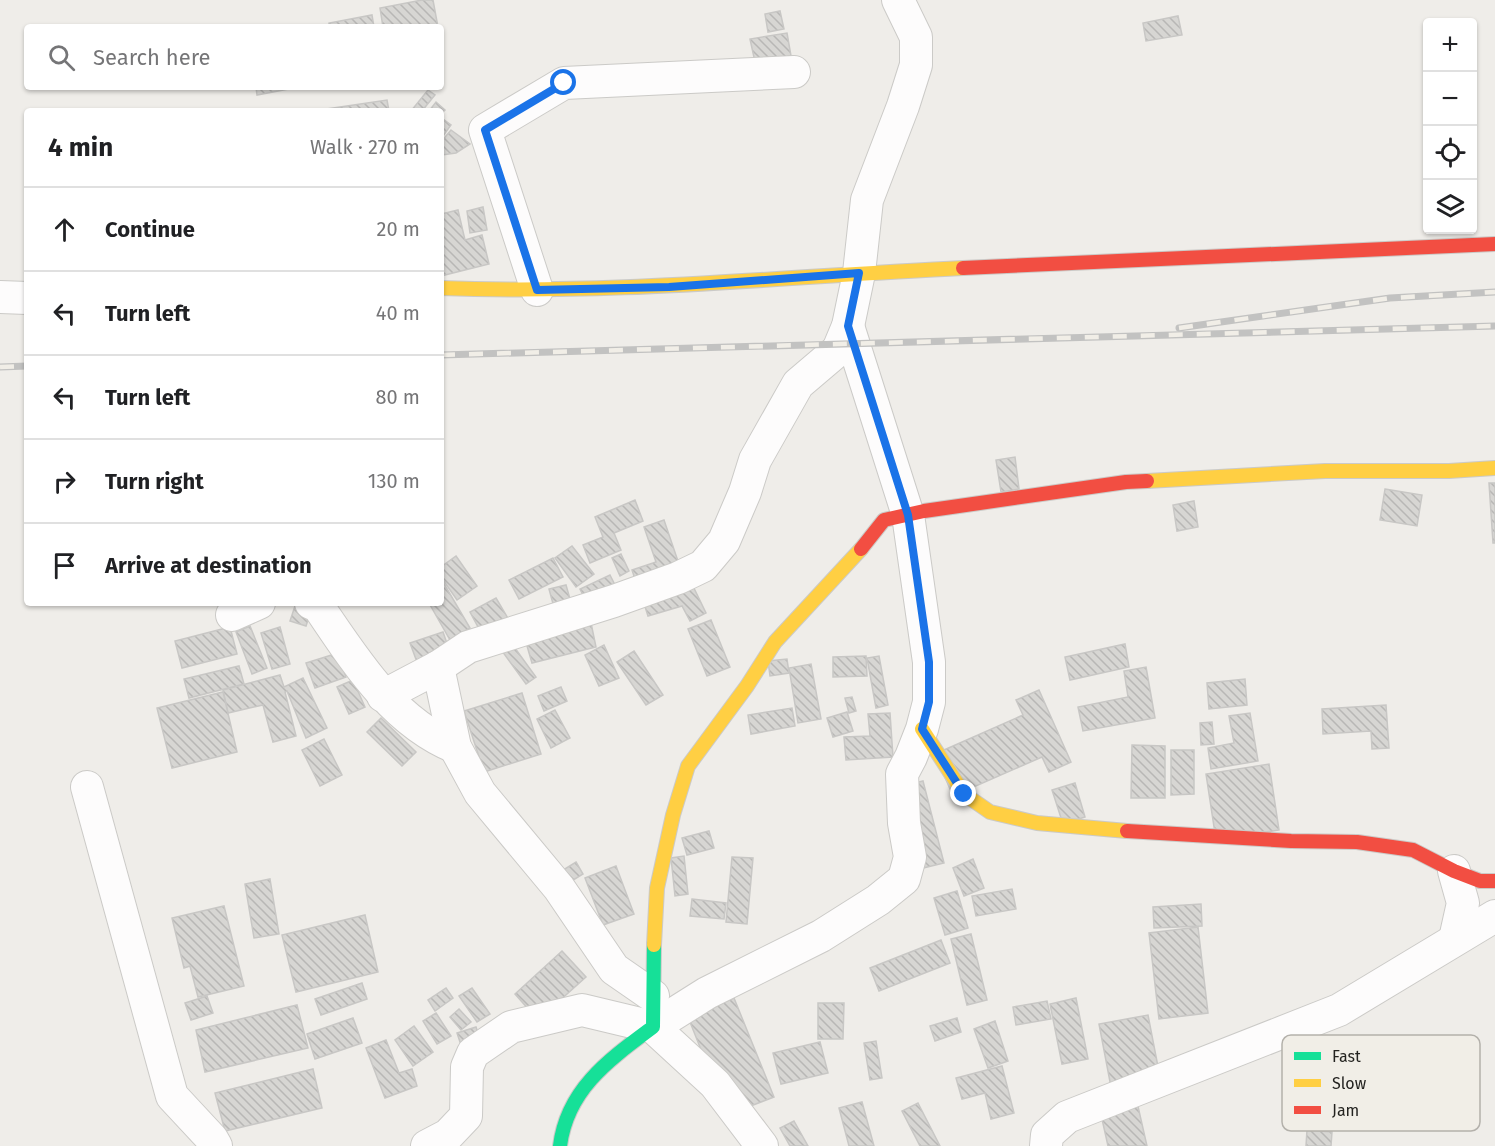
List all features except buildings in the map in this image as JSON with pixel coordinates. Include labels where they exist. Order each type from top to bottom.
[{"type":"street","points":[[383,696],[438,667],[468,647],[614,601],[678,578],[704,566],[724,540],[745,492],[755,460],[798,384],[838,350],[848,326],[859,273],[867,200],[916,65],[916,37],[898,0]]},
{"type":"street","points":[[537,290],[485,130],[564,83],[794,72]]},
{"type":"street","points":[[444,288],[537,290],[669,287],[859,273],[1495,244]]},
{"type":"street","points":[[0,297],[24,298]]},
{"type":"street","points":[[560,1146],[560,1133],[573,1099],[623,1049],[707,993],[821,936],[878,900],[904,879],[910,857],[903,824],[902,774],[922,729],[929,702],[929,662],[908,515],[848,326]]},
{"type":"street","points":[[653,1027],[657,888],[673,815],[688,766],[747,686],[775,642],[854,557],[884,520],[1126,482],[1325,471],[1449,471],[1495,468]]},
{"type":"street","points":[[318,606],[383,696],[439,740],[455,747]]},
{"type":"street","points":[[438,667],[455,747],[480,793],[559,888],[614,969],[653,996]]},
{"type":"street","points":[[922,729],[964,794],[990,812],[1037,823],[1112,830],[1291,841],[1357,842],[1413,850],[1454,871],[1480,881],[1495,881]]},
{"type":"street","points":[[87,787],[172,1096],[216,1146]]},
{"type":"street","points":[[1454,871],[1463,903],[1455,939]]},
{"type":"street","points":[[1047,1146],[1047,1135],[1067,1117],[1339,1011],[1495,916]]},
{"type":"street","points":[[427,1146],[448,1135],[466,1116],[467,1067],[473,1053],[512,1027],[582,1010],[653,1027],[715,1084],[762,1146]]},
{"type":"railway","points":[[1179,328],[1390,298],[1495,292]]},
{"type":"railway","points":[[444,355],[1495,326]]},
{"type":"railway","points":[[0,367],[24,366]]},
{"type":"traffic: fast","points":[[560,1146],[564,1126],[581,1092],[593,1077],[621,1051],[653,1027],[654,945]]},
{"type":"traffic: slow","points":[[444,288],[637,287],[963,268]]},
{"type":"traffic: slow","points":[[1147,481],[1325,471],[1449,471],[1495,468]]},
{"type":"traffic: slow","points":[[654,945],[657,888],[673,815],[688,766],[747,686],[775,642],[861,549]]},
{"type":"traffic: slow","points":[[922,729],[964,794],[990,812],[1037,823],[1127,831]]},
{"type":"traffic: jam","points":[[963,268],[1495,244]]},
{"type":"traffic: jam","points":[[861,549],[884,520],[924,511],[1126,482],[1147,481]]},
{"type":"traffic: jam","points":[[1127,831],[1291,841],[1357,842],[1413,850],[1454,871],[1480,881],[1495,881]]},
{"type":"route","points":[[564,83],[485,130],[537,290],[669,287],[859,273],[848,326],[908,515],[929,662],[929,702],[922,729],[964,794]]}]
